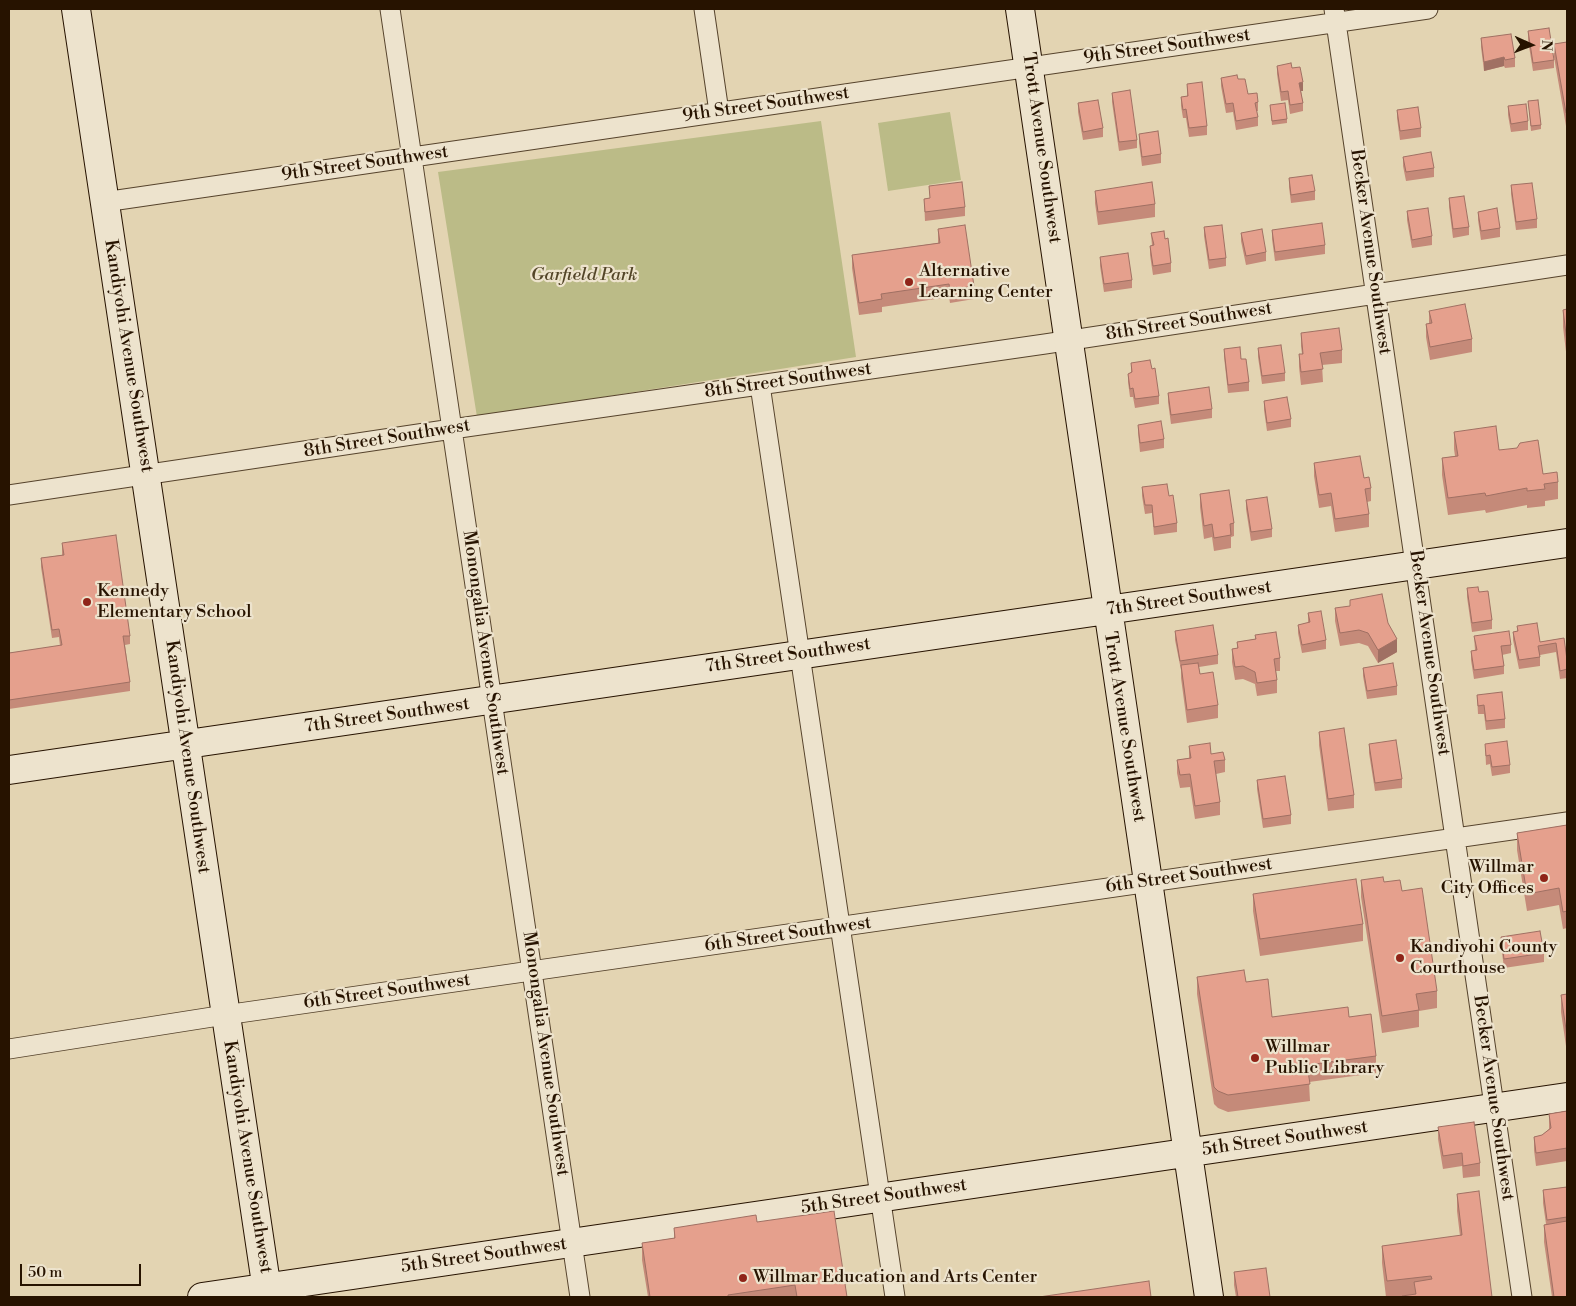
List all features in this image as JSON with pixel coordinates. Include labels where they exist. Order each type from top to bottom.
[{"type":"street","name":"Kandiyohi Avenue Southwest","points":[[76,9],[225,1015],[268,1292]]},
{"type":"street","name":"Monongalia Avenue Southwest","points":[[390,9],[580,1297]]},
{"type":"street","points":[[704,9],[719,112]]},
{"type":"street","name":"Trott Avenue Southwest","points":[[1020,9],[1209,1297]]},
{"type":"street","name":"9th Street Southwest","points":[[104,202],[1029,68],[1335,15],[1428,9]]},
{"type":"street","name":"Becker Avenue Southwest","points":[[1335,15],[1522,1297]]},
{"type":"street","name":"8th Street Southwest","points":[[9,495],[452,429],[1068,341],[1567,265]]},
{"type":"street","points":[[760,385],[895,1297]]},
{"type":"street","name":"7th Street Southwest","points":[[9,770],[1567,543]]},
{"type":"street","name":"6th Street Southwest","points":[[9,1049],[225,1015],[841,928],[1567,822]]},
{"type":"street","name":"5th Street Southwest","points":[[202,1297],[268,1292],[572,1243],[1567,1097]]},
{"type":"green space","points":[[950,112],[961,180],[888,191],[878,123]]},
{"type":"green space","name":"Garfield Park","points":[[821,121],[856,357],[477,417],[438,172]]},
{"type":"building","points":[[1549,28],[1554,60],[1533,63],[1528,31]]},
{"type":"building","points":[[1511,34],[1515,58],[1505,60],[1504,57],[1484,62],[1481,38]]},
{"type":"building","points":[[1567,42],[1567,113],[1566,113],[1554,44]]},
{"type":"building","points":[[1291,63],[1292,68],[1300,67],[1303,82],[1299,83],[1303,103],[1290,105],[1288,91],[1281,92],[1277,66]]},
{"type":"building","points":[[1237,75],[1238,79],[1245,79],[1248,94],[1257,93],[1258,102],[1255,103],[1258,117],[1236,121],[1233,103],[1226,104],[1221,78]]},
{"type":"building","points":[[1202,82],[1207,126],[1189,128],[1186,109],[1183,110],[1181,97],[1188,96],[1187,84]]},
{"type":"building","points":[[1130,90],[1137,140],[1119,142],[1112,93]]},
{"type":"building","points":[[1098,100],[1103,128],[1083,132],[1078,103]]},
{"type":"building","points":[[1538,100],[1541,125],[1531,126],[1528,101]]},
{"type":"building","points":[[1285,103],[1287,119],[1272,121],[1270,105]]},
{"type":"building","points":[[1526,104],[1528,121],[1511,124],[1508,106]]},
{"type":"building","points":[[1418,107],[1421,128],[1400,131],[1397,110]]},
{"type":"building","points":[[1158,131],[1161,154],[1142,157],[1139,134]]},
{"type":"building","points":[[1431,152],[1434,168],[1406,172],[1403,157]]},
{"type":"building","points":[[1312,175],[1315,191],[1291,195],[1289,178]]},
{"type":"building","points":[[962,182],[965,207],[925,212],[924,199],[930,198],[929,186]]},
{"type":"building","points":[[1152,182],[1155,204],[1098,212],[1095,191]]},
{"type":"building","points":[[1532,183],[1537,219],[1516,222],[1511,185]]},
{"type":"building","points":[[1464,196],[1469,227],[1453,229],[1449,198]]},
{"type":"building","points":[[1428,208],[1432,236],[1412,240],[1407,211]]},
{"type":"building","points":[[1497,208],[1500,228],[1481,231],[1478,212]]},
{"type":"building","points":[[1322,223],[1325,245],[1275,252],[1272,230]]},
{"type":"building","points":[[965,225],[974,286],[950,290],[949,284],[881,294],[882,299],[859,303],[852,255],[940,243],[938,229]]},
{"type":"building","points":[[1222,225],[1226,258],[1209,260],[1204,227]]},
{"type":"building","points":[[1262,229],[1266,252],[1246,256],[1241,233]]},
{"type":"building","points":[[1164,231],[1165,239],[1168,238],[1171,263],[1153,266],[1150,246],[1154,245],[1151,233]]},
{"type":"building","points":[[1128,253],[1132,280],[1104,284],[1100,257]]},
{"type":"building","points":[[1465,304],[1472,339],[1430,347],[1426,324],[1432,323],[1429,311]]},
{"type":"building","points":[[1567,309],[1567,342],[1563,310]]},
{"type":"building","points":[[1339,328],[1342,350],[1320,353],[1323,369],[1301,372],[1299,354],[1303,354],[1301,333]]},
{"type":"building","points":[[1281,345],[1285,373],[1262,376],[1258,348]]},
{"type":"building","points":[[1240,347],[1241,359],[1246,359],[1249,382],[1228,385],[1224,349]]},
{"type":"building","points":[[1150,360],[1152,369],[1155,368],[1159,396],[1135,399],[1133,388],[1130,389],[1128,374],[1132,372],[1131,363]]},
{"type":"building","points":[[1209,387],[1212,409],[1171,415],[1168,393]]},
{"type":"building","points":[[1287,397],[1291,419],[1267,423],[1264,401]]},
{"type":"building","points":[[1161,421],[1164,439],[1140,443],[1138,425]]},
{"type":"building","points":[[1496,426],[1499,450],[1517,448],[1520,443],[1538,440],[1543,474],[1557,472],[1558,482],[1544,484],[1545,489],[1527,491],[1527,488],[1486,496],[1485,493],[1448,498],[1442,458],[1458,456],[1454,432]]},
{"type":"building","points":[[1360,456],[1364,478],[1369,477],[1371,488],[1365,489],[1369,514],[1335,519],[1331,493],[1319,495],[1314,463]]},
{"type":"building","points":[[1167,484],[1169,496],[1173,495],[1177,523],[1154,527],[1152,505],[1145,505],[1142,487]]},
{"type":"building","points":[[1229,490],[1234,523],[1230,524],[1231,535],[1214,538],[1212,524],[1204,526],[1200,494]]},
{"type":"building","points":[[1267,497],[1272,529],[1251,532],[1246,500]]},
{"type":"building","points":[[116,535],[130,636],[123,636],[130,682],[9,700],[9,653],[62,645],[59,629],[52,630],[41,558],[64,555],[62,543]]},
{"type":"building","points":[[1478,587],[1479,592],[1488,591],[1492,620],[1472,623],[1467,588]]},
{"type":"building","points":[[1382,594],[1388,623],[1397,639],[1378,650],[1368,633],[1359,630],[1340,633],[1335,608],[1350,606],[1350,600]]},
{"type":"building","points":[[1321,611],[1326,640],[1302,645],[1298,625],[1310,622],[1308,613]]},
{"type":"building","points":[[1537,623],[1540,642],[1564,638],[1567,669],[1560,671],[1556,643],[1538,646],[1540,657],[1519,660],[1513,632],[1518,631],[1517,626]]},
{"type":"building","points":[[1213,625],[1218,655],[1180,661],[1175,631]]},
{"type":"building","points":[[1509,631],[1511,645],[1501,646],[1504,666],[1474,670],[1471,651],[1477,650],[1474,636]]},
{"type":"building","points":[[1276,632],[1280,658],[1274,659],[1277,680],[1257,683],[1255,672],[1243,666],[1235,667],[1232,649],[1238,648],[1237,642],[1256,639],[1255,635]]},
{"type":"building","points":[[1198,663],[1200,674],[1213,672],[1218,705],[1187,710],[1181,665]]},
{"type":"building","points":[[1393,663],[1397,686],[1367,691],[1363,668]]},
{"type":"building","points":[[1502,692],[1505,719],[1486,721],[1484,705],[1478,706],[1477,695]]},
{"type":"building","points":[[1344,728],[1354,795],[1328,799],[1319,732]]},
{"type":"building","points":[[1396,740],[1402,779],[1375,783],[1369,744]]},
{"type":"building","points":[[1507,741],[1510,765],[1492,767],[1490,755],[1486,756],[1485,744]]},
{"type":"building","points":[[1210,743],[1211,754],[1223,752],[1225,760],[1214,761],[1220,802],[1195,806],[1190,774],[1180,775],[1177,760],[1191,758],[1189,746]]},
{"type":"building","points":[[1285,776],[1291,815],[1263,819],[1257,780]]},
{"type":"building","name":"Willmar City Offices","points":[[1567,825],[1567,911],[1563,912],[1559,888],[1527,894],[1517,833]]},
{"type":"building","name":"Kandiyohi County Courthouse","points":[[1383,877],[1384,882],[1400,880],[1402,891],[1422,888],[1437,991],[1416,994],[1419,1010],[1382,1016],[1361,880]]},
{"type":"building","points":[[1356,879],[1363,924],[1260,939],[1253,894]]},
{"type":"building","points":[[1540,931],[1544,953],[1504,959],[1501,937]]},
{"type":"building","points":[[1244,970],[1246,982],[1268,979],[1272,1017],[1348,1007],[1349,1017],[1371,1014],[1376,1056],[1307,1065],[1310,1084],[1228,1095],[1218,1091],[1214,1087],[1197,977]]},
{"type":"building","points":[[1567,994],[1567,1036],[1561,995]]},
{"type":"building","points":[[1567,1111],[1567,1148],[1536,1153],[1534,1137],[1542,1135],[1551,1128],[1549,1114]]},
{"type":"building","points":[[1474,1122],[1480,1163],[1463,1166],[1462,1153],[1443,1156],[1438,1127]]},
{"type":"building","points":[[1567,1187],[1567,1217],[1547,1220],[1543,1190]]},
{"type":"building","points":[[1479,1191],[1492,1297],[1403,1297],[1416,1294],[1414,1282],[1432,1279],[1431,1276],[1387,1281],[1382,1246],[1462,1235],[1457,1194]]},
{"type":"building","name":"Willmar Education and Arts Center","points":[[834,1211],[847,1297],[797,1297],[795,1285],[728,1295],[728,1297],[650,1297],[642,1243],[675,1238],[674,1228],[756,1215],[757,1222]]},
{"type":"building","points":[[1567,1221],[1567,1297],[1554,1297],[1544,1225]]},
{"type":"building","points":[[1266,1268],[1270,1297],[1238,1297],[1234,1272]]},
{"type":"building","points":[[1149,1281],[1151,1297],[1039,1297]]},
{"type":"place","name":"Alternative Learning Center","points":[[909,282]]},
{"type":"place","name":"Kennedy Elementary School","points":[[87,602]]},
{"type":"place","name":"Willmar City Offices","points":[[1544,878]]},
{"type":"place","name":"Kandiyohi County Courthouse","points":[[1400,958]]},
{"type":"place","name":"Willmar Public Library","points":[[1255,1058]]},
{"type":"place","name":"Willmar Education and Arts Center","points":[[743,1278]]}]
